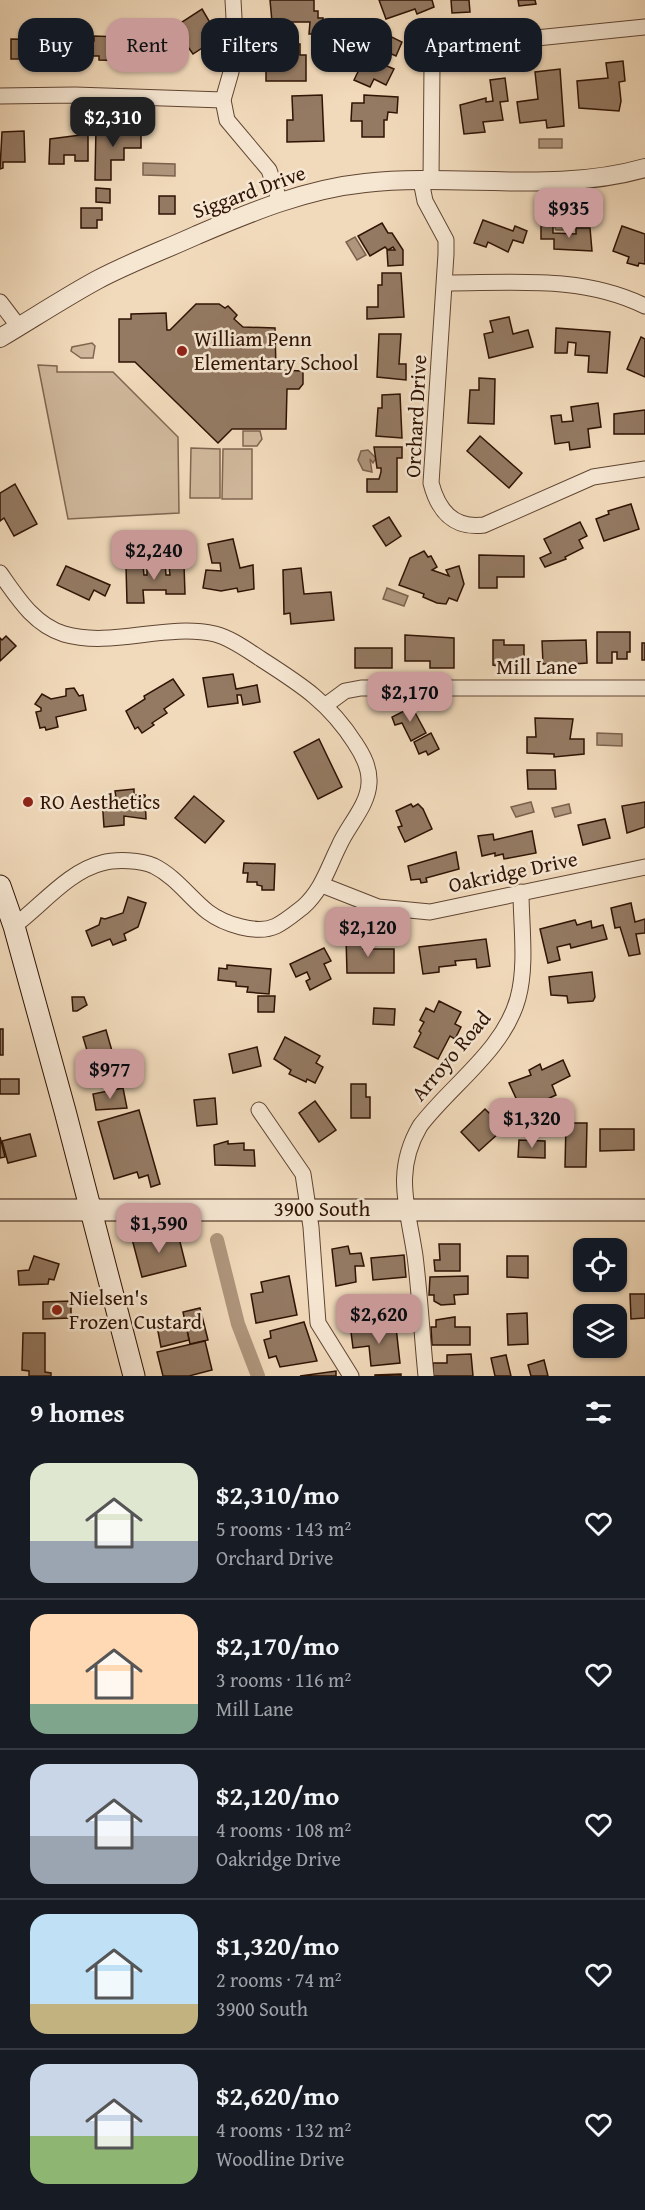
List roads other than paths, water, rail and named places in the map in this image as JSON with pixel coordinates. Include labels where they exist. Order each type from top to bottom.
[{"type":"main road","points":[[0,886],[14,926],[134,1376]]},
{"type":"main road","name":"3900 South","points":[[0,1210],[645,1210]]},
{"type":"street","points":[[233,0],[235,36],[231,72],[223,100],[227,120],[269,170],[280,202]]},
{"type":"street","name":"Orchard Drive","points":[[645,27],[447,47],[442,50],[437,54],[432,65],[425,201],[446,240],[431,483],[435,500],[443,513],[455,522],[471,526],[484,525],[593,477],[645,469]]},
{"type":"street","points":[[0,96],[75,95],[223,100]]},
{"type":"street","name":"Siggard Drive","points":[[0,338],[99,279],[280,202],[319,190],[365,183],[579,181],[613,177],[645,168]]},
{"type":"street","points":[[445,283],[570,283],[621,295],[645,306]]},
{"type":"street","points":[[0,302],[19,327]]},
{"type":"street","points":[[0,573],[21,604],[44,626],[64,634],[90,638],[195,631],[217,635],[268,664],[326,705],[362,755],[369,772],[367,798],[340,843],[322,885],[306,904],[274,927],[232,925],[209,913],[182,886],[153,865],[128,861],[103,863],[86,869],[14,926]]},
{"type":"street","name":"Mill Lane","points":[[326,705],[345,691],[362,688],[645,688]]},
{"type":"street","name":"Oakridge Drive","points":[[322,885],[378,907],[430,912],[645,867]]},
{"type":"street","name":"Arroyo Road","points":[[426,1376],[415,1255],[405,1209],[405,1163],[416,1134],[429,1114],[495,1042],[514,1011],[520,988],[521,892]]},
{"type":"street","points":[[259,1110],[303,1174],[309,1209],[318,1323],[351,1376]]},
{"type":"waterway","points":[[217,1240],[238,1324],[258,1376]]},
{"type":"place","name":"William Penn Elementary School","points":[[182,351]]},
{"type":"place","name":"RO Aesthetics","points":[[28,802]]},
{"type":"place","name":"Nielsen's Frozen Custard","points":[[57,1310]]}]
